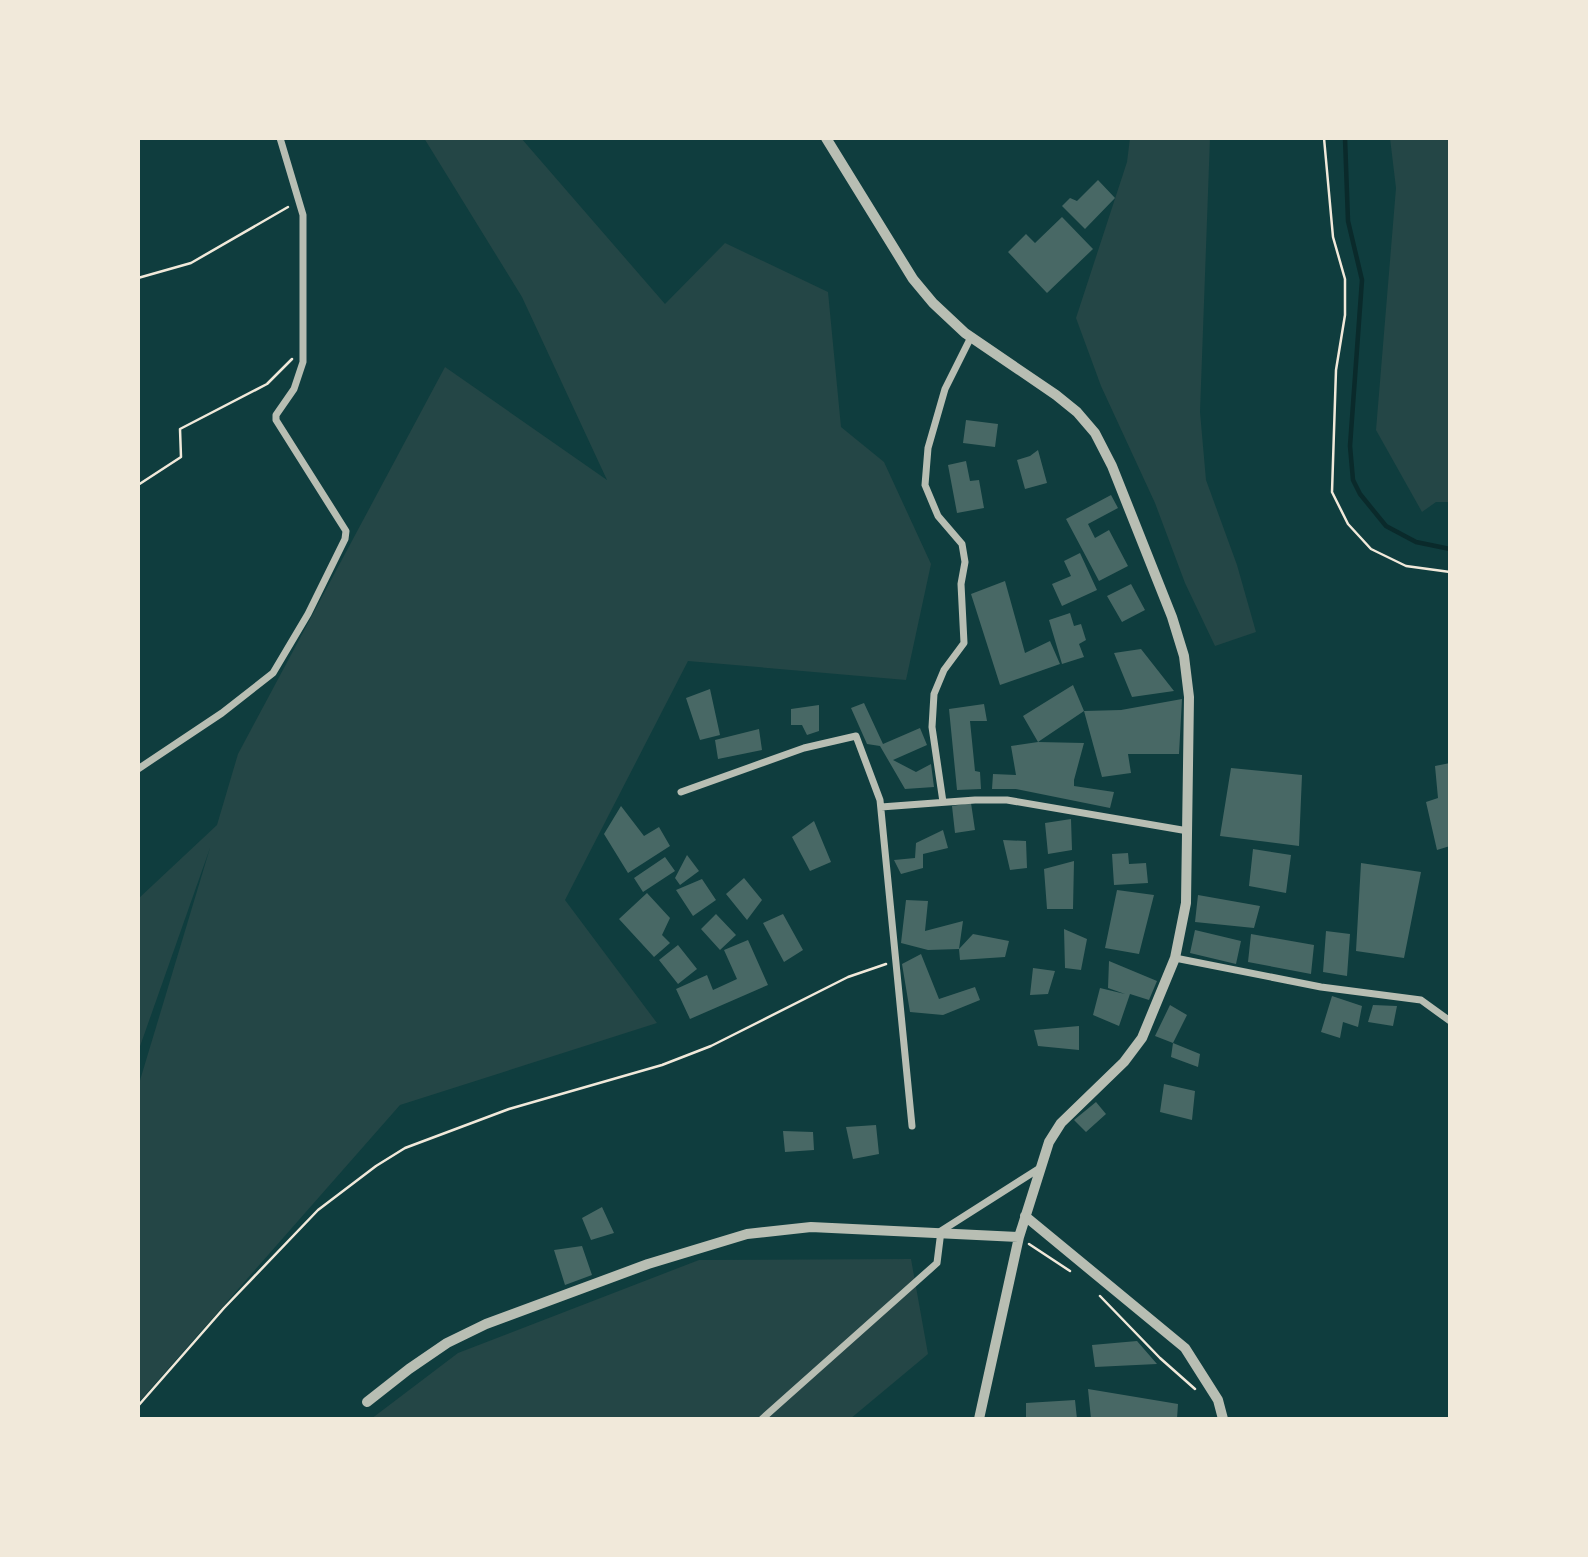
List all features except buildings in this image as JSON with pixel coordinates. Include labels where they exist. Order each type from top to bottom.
[{"type":"street","points":[[138,769],[222,713],[273,673],[308,614],[345,539],[346,531],[276,420],[276,415],[294,388],[303,362],[303,215],[280,138]]},
{"type":"street","points":[[826,138],[914,279],[933,303],[971,337],[1056,394],[1077,412],[1095,433],[1112,466],[1172,617],[1184,656],[1189,697],[1186,903],[1175,958],[1142,1038],[1124,1062],[1061,1123],[1049,1142],[1019,1237],[979,1419]]},
{"type":"street","points":[[943,802],[932,727],[934,694],[944,670],[964,643],[961,584],[965,562],[962,544],[939,516],[925,485],[928,448],[944,389],[971,337]]},
{"type":"street","points":[[681,792],[804,748],[856,736],[881,807],[912,1126]]},
{"type":"street","points":[[881,807],[1007,800],[1188,831]]},
{"type":"street","points":[[1175,958],[1321,987],[1421,1000],[1450,1021]]},
{"type":"street","points":[[941,1231],[1040,1168]]},
{"type":"street","points":[[1025,1216],[1185,1348],[1218,1400],[1223,1419]]},
{"type":"street","points":[[366,1402],[447,1343],[486,1324],[698,1248],[747,1234],[811,1227],[941,1231],[1019,1237]]},
{"type":"street","points":[[762,1419],[937,1264],[941,1231]]},
{"type":"path","points":[[1324,138],[1333,237],[1345,279],[1345,315],[1336,370],[1332,492],[1348,524],[1371,549],[1406,566],[1450,572]]},
{"type":"path","points":[[138,278],[191,263],[294,203]]},
{"type":"path","points":[[138,485],[181,457],[180,429],[267,384],[293,357]]},
{"type":"path","points":[[138,1406],[224,1308],[318,1210],[376,1166],[405,1148],[509,1109],[662,1065],[711,1046],[848,977],[894,961]]},
{"type":"path","points":[[1019,1237],[1076,1275]]},
{"type":"path","points":[[1097,1293],[1160,1358],[1196,1390]]},
{"type":"shaded area","points":[[424,138],[521,138],[665,304],[725,243],[828,292],[841,427],[884,462],[931,564],[906,680],[688,661],[565,900],[657,1023],[400,1105],[138,1403],[138,1087],[210,848],[138,1052],[138,899],[217,825],[238,754],[445,367],[607,480],[522,297]]},
{"type":"shaded area","points":[[1130,138],[1210,138],[1200,412],[1206,480],[1237,565],[1256,632],[1215,646],[1185,583],[1155,503],[1101,386],[1076,318],[1127,162]]},
{"type":"shaded area","points":[[1390,138],[1450,138],[1450,502],[1436,502],[1422,512],[1376,430],[1396,188]]},
{"type":"shaded area","points":[[911,1259],[928,1354],[850,1419],[371,1419],[458,1353],[699,1260]]},
{"type":"waterway","points":[[1345,138],[1348,221],[1362,280],[1350,446],[1353,480],[1360,494],[1386,526],[1416,542],[1450,549]]}]
